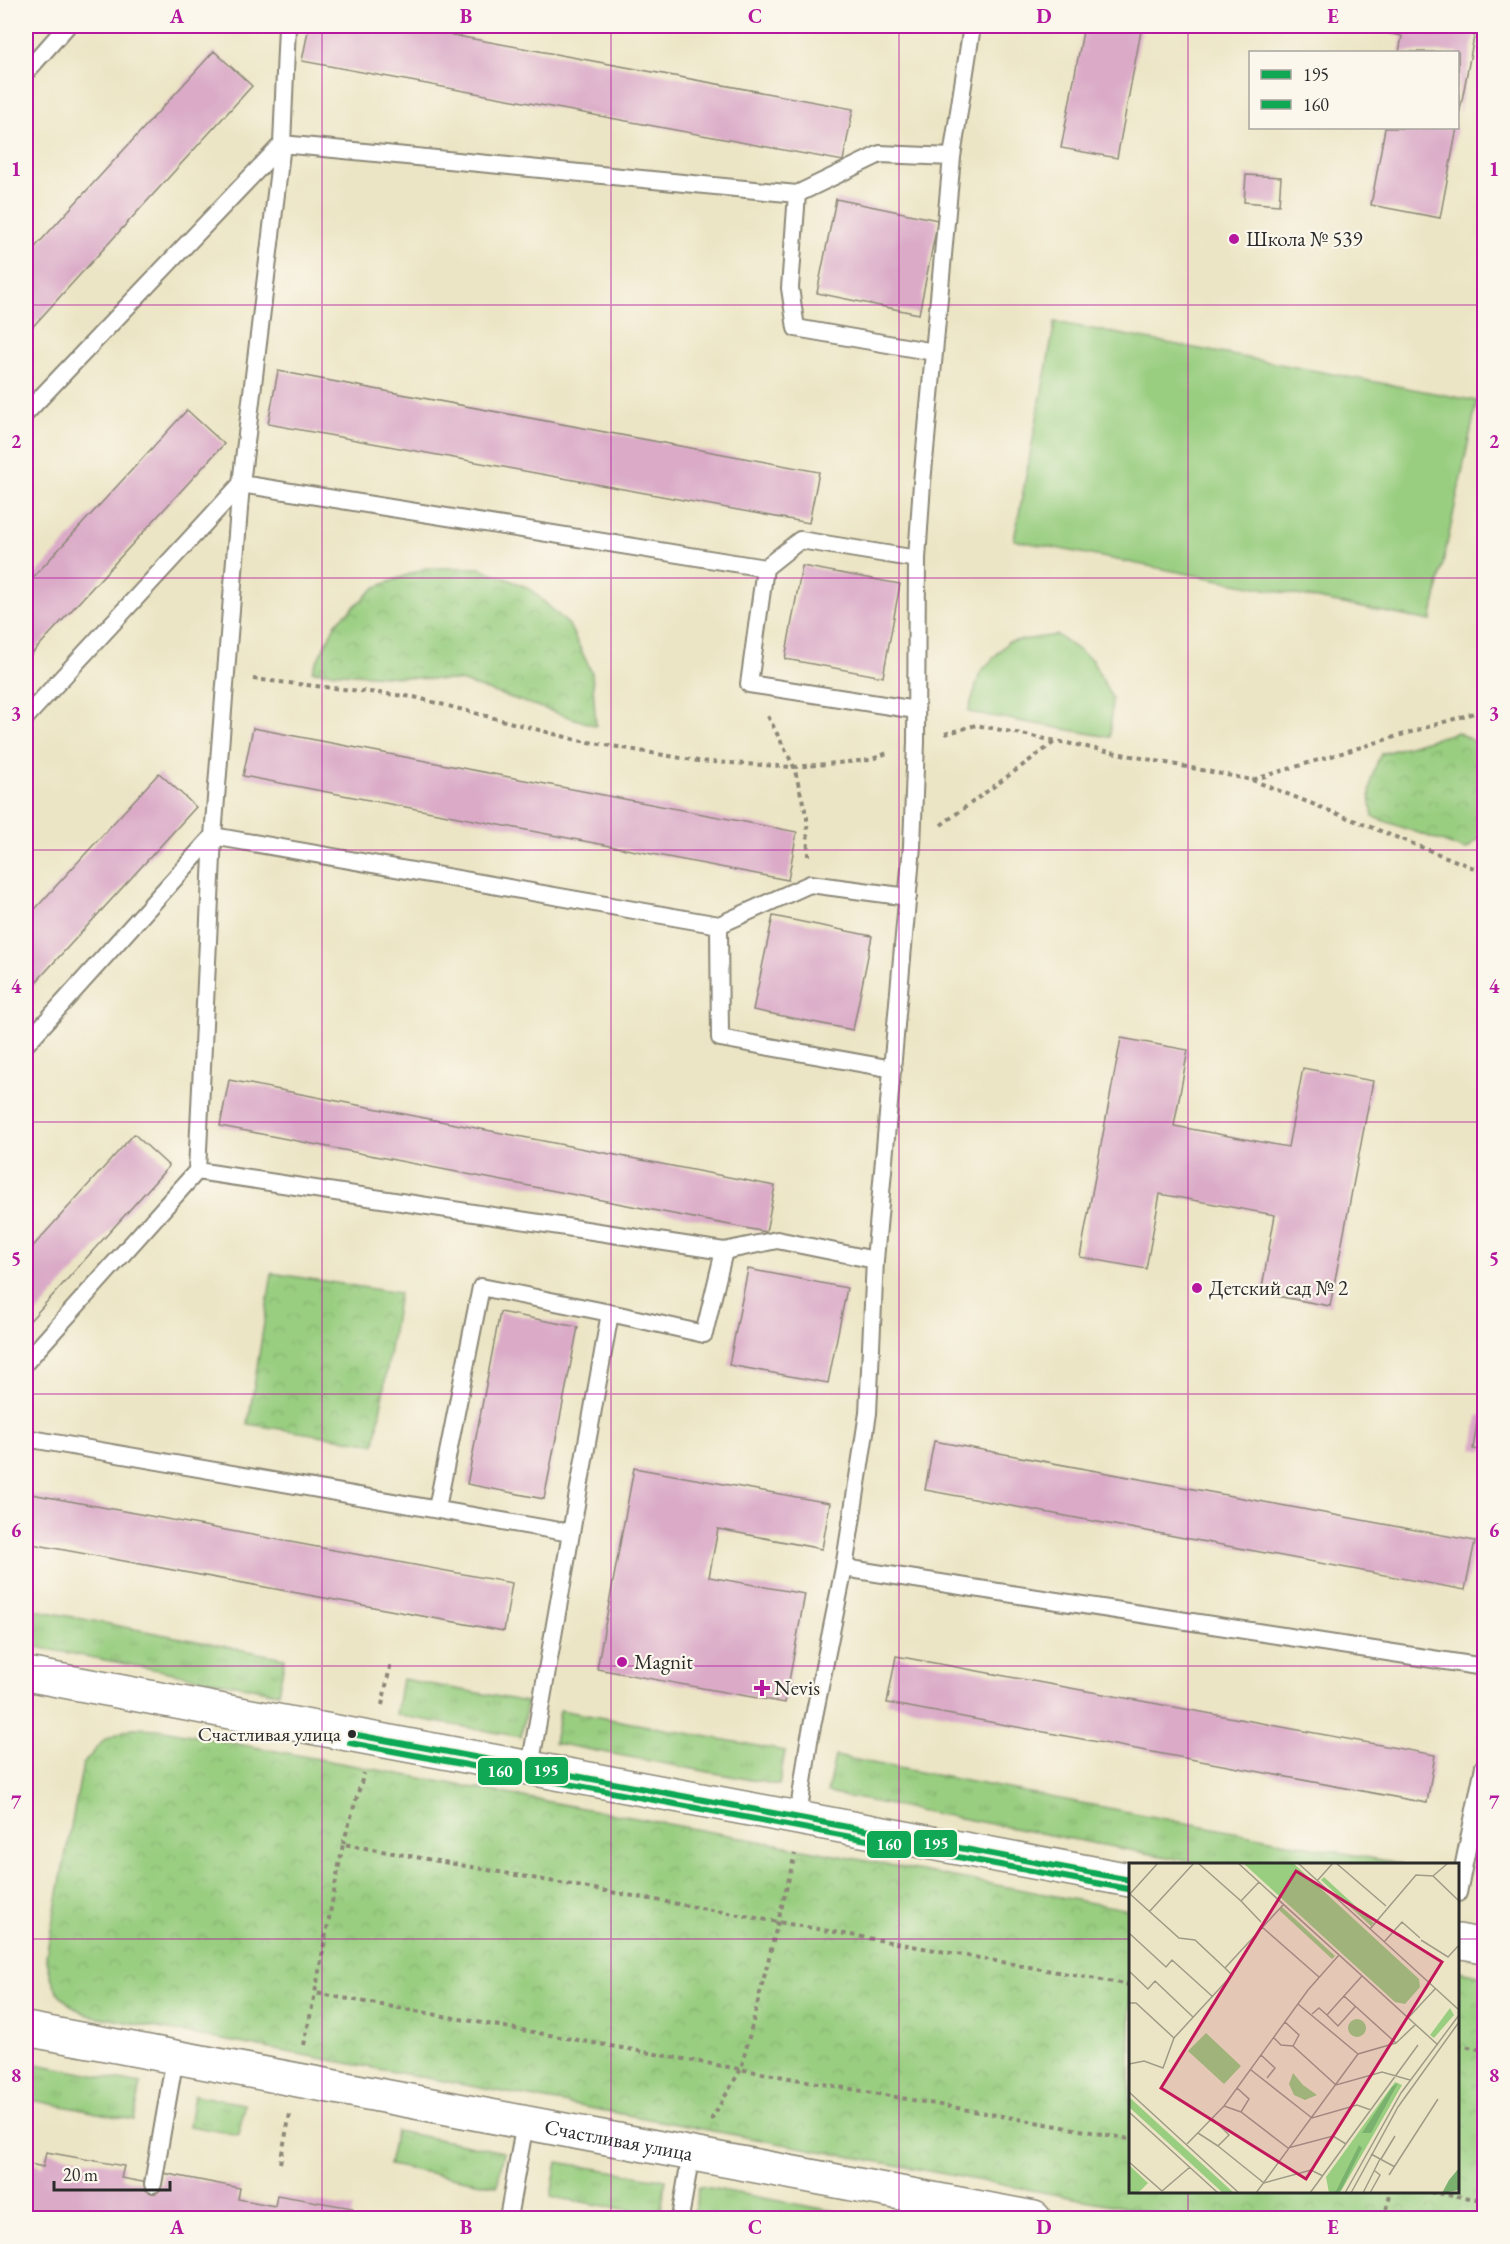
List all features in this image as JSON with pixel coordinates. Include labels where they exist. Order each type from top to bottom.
[{"type":"street","points":[[26,1674],[1129,1880]]},
{"type":"street","points":[[1459,1941],[1485,1946]]},
{"type":"street","name":"Счастливая улица","points":[[26,2029],[1034,2218]]},
{"type":"lane","points":[[26,72],[67,26]]},
{"type":"lane","points":[[26,1362],[197,1171],[213,836],[241,484],[282,144],[287,26]]},
{"type":"lane","points":[[798,1817],[809,1741],[844,1568],[868,1413],[875,1260],[912,846],[916,742],[917,559],[952,158],[972,26]]},
{"type":"lane","points":[[282,144],[797,194],[880,154],[952,158]]},
{"type":"lane","points":[[26,413],[282,144]]},
{"type":"lane","points":[[797,194],[790,288],[796,328],[934,352]]},
{"type":"lane","points":[[241,484],[765,568]]},
{"type":"lane","points":[[26,717],[241,484]]},
{"type":"lane","points":[[916,710],[749,684],[765,568],[800,540],[917,559]]},
{"type":"lane","points":[[213,836],[719,925],[810,884],[908,897]]},
{"type":"lane","points":[[26,1044],[213,836]]},
{"type":"lane","points":[[719,925],[720,1038],[892,1069]]},
{"type":"lane","points":[[197,1171],[724,1251],[777,1240],[875,1260]]},
{"type":"lane","points":[[437,1508],[481,1287],[705,1334],[724,1251]]},
{"type":"lane","points":[[530,1767],[610,1313]]},
{"type":"lane","points":[[26,1438],[571,1533]]},
{"type":"lane","points":[[844,1568],[1485,1667]]},
{"type":"lane","points":[[1459,1888],[1485,1766]]},
{"type":"lane","points":[[153,2184],[175,2057]]},
{"type":"lane","points":[[508,2218],[525,2123]]},
{"type":"lane","points":[[680,2218],[691,2154]]},
{"type":"path","points":[[226,676],[414,697],[577,740],[698,761],[794,767],[870,760],[916,742],[976,725],[1252,780],[1485,872]]},
{"type":"path","points":[[749,684],[778,732],[794,767],[807,818],[810,884]]},
{"type":"path","points":[[1252,780],[1485,710]]},
{"type":"path","points":[[912,846],[1057,741]]},
{"type":"path","points":[[691,2154],[741,2069],[796,1850],[798,1817]]},
{"type":"path","points":[[1129,1985],[343,1844],[315,1993],[1129,2139]]},
{"type":"path","points":[[1459,2045],[1485,2050]]},
{"type":"path","points":[[1384,2218],[1391,2193]]},
{"type":"path","points":[[1437,2193],[1485,2200]]},
{"type":"green space","points":[[1055,322],[1477,401],[1431,621],[1014,540]]},
{"type":"green space","points":[[426,568],[480,568],[529,588],[569,625],[592,673],[596,726],[460,681],[312,671],[336,623],[376,587]]},
{"type":"green space","points":[[1057,635],[1092,660],[1112,698],[1110,737],[968,712],[980,673],[1008,642]]},
{"type":"green space","points":[[1457,732],[1475,742],[1484,753],[1483,835],[1466,850],[1373,817],[1370,799],[1371,784],[1381,754]]},
{"type":"green space","points":[[272,1273],[399,1293],[375,1444],[248,1424]]},
{"type":"green space","points":[[26,1608],[285,1658],[278,1693],[26,1645]]},
{"type":"green space","points":[[402,1679],[527,1702],[521,1737],[396,1715]]},
{"type":"green space","points":[[560,1710],[785,1751],[779,1785],[554,1743]]},
{"type":"green space","points":[[131,1728],[158,1729],[1129,1910],[1129,2193],[1459,2193],[1459,1971],[1484,1976],[1484,2218],[1182,2218],[88,2015],[69,2004],[58,1992],[51,1977],[46,1956],[83,1764],[105,1739]]},
{"type":"green space","points":[[835,1756],[1397,1863],[1199,1863],[827,1793]]},
{"type":"green space","points":[[26,2062],[141,2084],[134,2120],[26,2099]]},
{"type":"green space","points":[[194,2095],[244,2104],[239,2135],[189,2126]]},
{"type":"green space","points":[[396,2131],[504,2152],[497,2186],[389,2165]]},
{"type":"green space","points":[[557,2162],[666,2180],[660,2215],[551,2197]]},
{"type":"green space","points":[[699,2186],[871,2218],[693,2218]]},
{"type":"building","points":[[309,26],[403,26],[853,109],[843,161],[302,61]]},
{"type":"building","points":[[1084,26],[1142,26],[1117,158],[1061,148]]},
{"type":"building","points":[[1351,26],[1476,26],[1459,116],[1459,51],[1399,51],[1402,36]]},
{"type":"building","points":[[214,51],[252,86],[26,334],[26,257]]},
{"type":"building","points":[[1385,129],[1457,129],[1440,218],[1371,205]]},
{"type":"building","points":[[1246,175],[1281,177],[1279,205],[1244,202]]},
{"type":"building","points":[[836,199],[938,220],[919,314],[817,293]]},
{"type":"building","points":[[278,371],[819,472],[809,523],[268,424]]},
{"type":"building","points":[[187,410],[224,444],[26,660],[26,585]]},
{"type":"building","points":[[802,566],[900,584],[883,677],[785,659]]},
{"type":"building","points":[[253,728],[797,832],[788,880],[243,776]]},
{"type":"building","points":[[159,773],[196,807],[26,993],[26,919]]},
{"type":"building","points":[[773,916],[872,936],[853,1030],[753,1010]]},
{"type":"building","points":[[1121,1038],[1188,1050],[1174,1126],[1288,1147],[1303,1068],[1373,1081],[1330,1306],[1261,1293],[1275,1215],[1160,1194],[1146,1269],[1080,1257]]},
{"type":"building","points":[[229,1080],[775,1186],[766,1232],[220,1126]]},
{"type":"building","points":[[134,1134],[169,1166],[26,1325],[26,1254]]},
{"type":"building","points":[[748,1269],[847,1288],[828,1383],[729,1365]]},
{"type":"building","points":[[500,1312],[578,1327],[544,1499],[467,1484]]},
{"type":"building","points":[[1478,1415],[1484,1416],[1484,1451],[1473,1449]]},
{"type":"building","points":[[934,1441],[1475,1541],[1465,1590],[925,1490]]},
{"type":"building","points":[[634,1468],[830,1503],[822,1549],[718,1529],[709,1577],[805,1594],[785,1703],[597,1669]]},
{"type":"building","points":[[26,1493],[512,1583],[504,1631],[26,1543]]},
{"type":"building","points":[[896,1656],[1435,1755],[1427,1803],[887,1703]]},
{"type":"building","points":[[46,2152],[124,2166],[121,2178],[153,2184],[161,2185],[163,2173],[240,2188],[238,2199],[275,2206],[277,2195],[353,2208],[351,2218],[26,2218],[26,2163],[43,2167]]},
{"type":"transit line","name":"195","points":[[352,1734],[1129,1880]]},
{"type":"transit line","name":"160","points":[[350,1743],[1128,1889]]},
{"type":"place","name":"Школа № 539","points":[[1234,239]]},
{"type":"place","name":"Детский сад № 2","points":[[1197,1288]]},
{"type":"place","name":"Magnit","points":[[622,1662]]},
{"type":"place","name":"Nevis","points":[[762,1688]]},
{"type":"place","name":"Счастливая улица","points":[[352,1734]]}]
